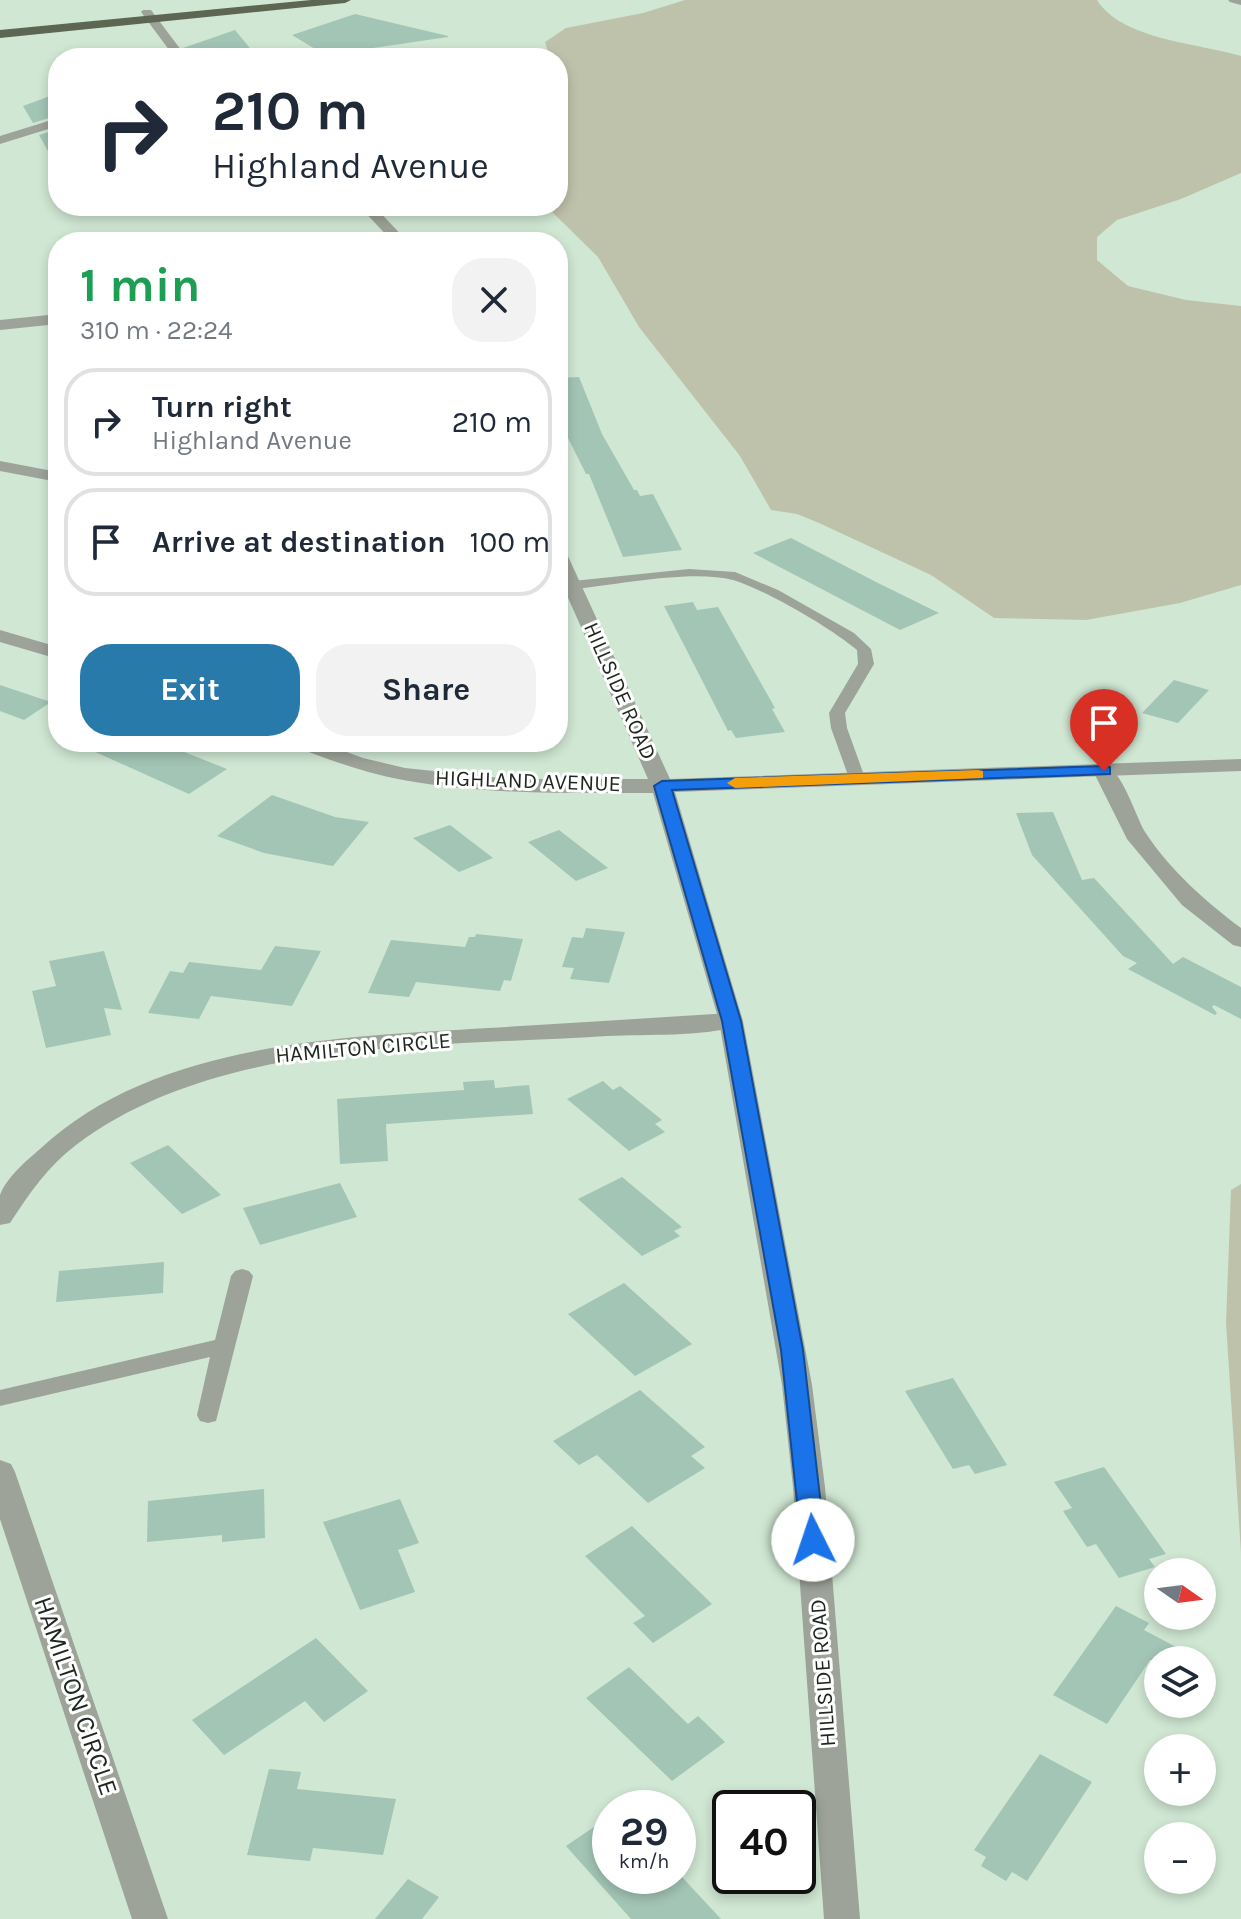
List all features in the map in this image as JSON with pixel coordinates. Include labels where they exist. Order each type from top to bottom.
[{"type":"highway","points":[[0,34],[273,0]]},
{"type":"highway","points":[[0,27],[345,0]]},
{"type":"street","points":[[1234,0],[1241,2]]},
{"type":"street","points":[[150,16],[174,48]]},
{"type":"street","points":[[0,140],[48,125]]},
{"type":"street","points":[[0,128],[19,133]]},
{"type":"street","points":[[376,216],[391,232]]},
{"type":"street","points":[[0,325],[48,320]]},
{"type":"street","points":[[0,466],[48,475]]},
{"type":"street","name":"HILLSIDE ROAD","points":[[568,575],[662,786],[731,1021],[775,1251],[801,1414],[842,1919]]},
{"type":"street","points":[[0,636],[48,650]]},
{"type":"street","name":"HIGHLAND AVENUE","points":[[327,752],[357,763],[430,778],[511,786],[662,786],[1241,765]]},
{"type":"street","points":[[1104,771],[1135,834],[1190,900],[1241,940]]},
{"type":"street","name":"HAMILTON CIRCLE","points":[[0,1216],[7,1202],[42,1162],[106,1113],[137,1096],[220,1066],[299,1050],[344,1046],[731,1021]]},
{"type":"street","name":"HAMILTON CIRCLE","points":[[0,1472],[150,1919]]},
{"type":"lane","points":[[573,585],[689,573],[735,576],[773,593],[849,636],[864,649],[866,664],[837,713],[839,728],[857,778]]},
{"type":"lane","points":[[208,1415],[242,1276]]},
{"type":"lane","points":[[0,1398],[224,1346]]},
{"type":"green space","points":[[685,0],[1097,0],[1124,24],[1142,32],[1241,56],[1241,173],[1181,199],[1117,220],[1097,237],[1097,260],[1128,286],[1186,300],[1241,306],[1241,585],[1180,603],[1086,620],[994,618],[931,575],[797,514],[771,510],[740,456],[639,327],[598,257],[556,216],[568,216],[568,48],[547,48],[545,42],[566,28],[643,13]]},
{"type":"green space","points":[[1241,1184],[1241,1553],[1226,1323],[1231,1190]]},
{"type":"building","points":[[355,14],[448,37],[373,48],[313,48],[292,35]]},
{"type":"building","points":[[235,30],[250,48],[183,48]]},
{"type":"building","points":[[48,97],[48,118],[33,123],[23,106]]},
{"type":"building","points":[[48,132],[48,151],[39,135]]},
{"type":"building","points":[[579,377],[602,434],[634,490],[640,496],[653,494],[682,550],[623,557],[589,474],[586,474],[568,438],[568,378]]},
{"type":"building","points":[[791,538],[939,613],[900,630],[753,553]]},
{"type":"building","points":[[693,602],[697,610],[718,607],[775,708],[772,709],[785,732],[736,738],[731,730],[728,731],[664,606]]},
{"type":"building","points":[[1174,680],[1209,690],[1178,723],[1142,713]]},
{"type":"building","points":[[0,685],[48,701],[24,720],[0,711]]},
{"type":"building","points":[[95,752],[184,752],[227,769],[189,794]]},
{"type":"building","points":[[272,795],[335,817],[369,822],[333,866],[264,853],[217,836]]},
{"type":"building","points":[[1053,812],[1082,880],[1094,878],[1173,964],[1183,957],[1241,987],[1241,1019],[1214,1005],[1215,1015],[1128,969],[1137,963],[1123,956],[1032,855],[1016,813]]},
{"type":"building","points":[[450,825],[493,858],[459,872],[413,838]]},
{"type":"building","points":[[559,830],[608,868],[576,881],[528,842]]},
{"type":"building","points":[[586,928],[625,932],[609,983],[570,979],[574,968],[562,967],[572,937],[583,938]]},
{"type":"building","points":[[476,934],[523,939],[511,981],[504,980],[500,991],[416,982],[409,997],[368,993],[391,940],[465,947],[469,937]]},
{"type":"building","points":[[275,946],[321,951],[292,1006],[211,996],[199,1019],[148,1013],[170,971],[183,973],[189,962],[261,970]]},
{"type":"building","points":[[104,951],[122,1010],[104,1008],[111,1035],[46,1048],[32,991],[56,986],[49,961]]},
{"type":"building","points":[[494,1080],[495,1088],[529,1085],[533,1114],[386,1124],[388,1161],[340,1164],[337,1099],[464,1090],[463,1082]]},
{"type":"building","points":[[603,1081],[613,1090],[620,1086],[662,1120],[655,1124],[665,1132],[629,1151],[567,1099]]},
{"type":"building","points":[[168,1145],[221,1195],[182,1214],[130,1163]]},
{"type":"building","points":[[622,1177],[682,1227],[674,1231],[680,1236],[642,1256],[578,1199]]},
{"type":"building","points":[[340,1183],[357,1217],[260,1245],[243,1208]]},
{"type":"building","points":[[164,1262],[163,1293],[56,1302],[59,1271]]},
{"type":"building","points":[[624,1283],[692,1344],[635,1376],[568,1314]]},
{"type":"building","points":[[953,1378],[1007,1465],[975,1474],[969,1465],[953,1469],[905,1391]]},
{"type":"building","points":[[640,1390],[705,1447],[691,1456],[705,1468],[648,1503],[597,1455],[579,1465],[553,1441]]},
{"type":"building","points":[[1104,1467],[1166,1554],[1144,1558],[1144,1570],[1119,1578],[1096,1544],[1087,1547],[1063,1511],[1072,1508],[1054,1482]]},
{"type":"building","points":[[264,1489],[265,1538],[222,1542],[222,1535],[147,1542],[148,1501]]},
{"type":"building","points":[[400,1499],[419,1543],[398,1550],[415,1592],[360,1610],[323,1522]]},
{"type":"building","points":[[632,1526],[712,1604],[653,1643],[633,1623],[645,1616],[585,1556]]},
{"type":"building","points":[[1116,1606],[1144,1620],[1144,1630],[1174,1646],[1144,1646],[1144,1669],[1107,1724],[1053,1695]]},
{"type":"building","points":[[316,1638],[368,1691],[324,1722],[305,1701],[224,1755],[192,1720]]},
{"type":"building","points":[[629,1667],[688,1724],[698,1716],[725,1742],[672,1781],[586,1698]]},
{"type":"building","points":[[1040,1754],[1092,1782],[1027,1881],[1012,1872],[1006,1881],[981,1866],[986,1857],[974,1850]]},
{"type":"building","points":[[269,1769],[301,1772],[297,1789],[396,1799],[383,1855],[313,1848],[310,1861],[247,1855]]},
{"type":"building","points":[[592,1828],[592,1875],[566,1846]]},
{"type":"building","points":[[408,1879],[439,1897],[422,1919],[375,1919]]},
{"type":"building","points":[[696,1892],[721,1919],[631,1919],[609,1894]]},
{"type":"slow traffic","points":[[735,783],[978,774]]},
{"type":"route","points":[[813,1540],[792,1350],[731,1021],[662,786],[1104,771]]}]
